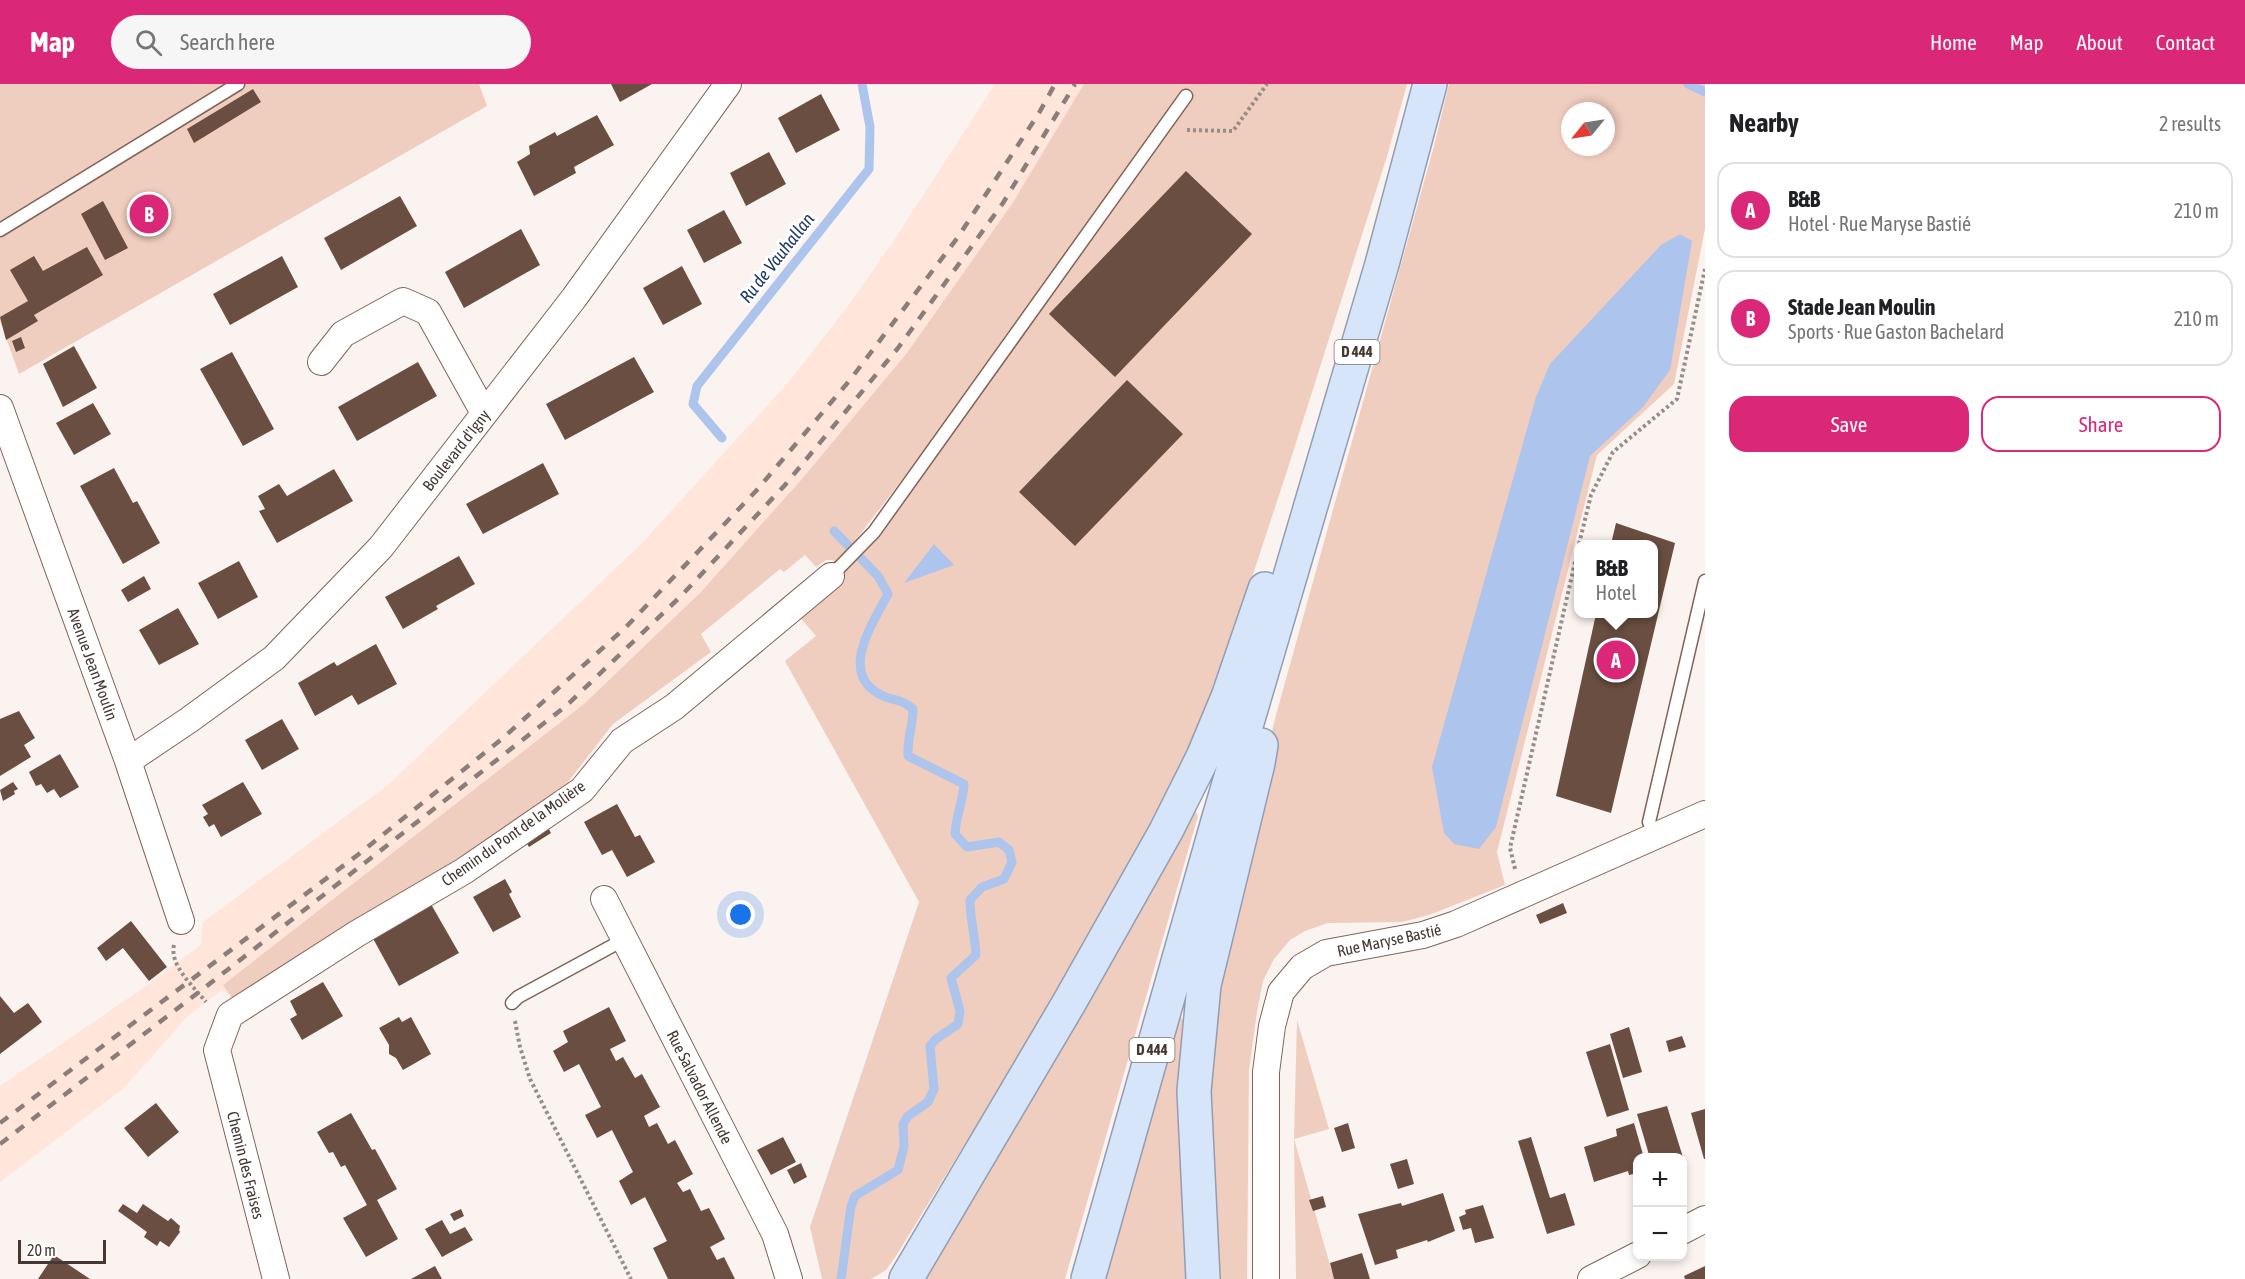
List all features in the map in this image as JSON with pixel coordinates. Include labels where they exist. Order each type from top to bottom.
[{"type":"main road","name":"D 444","points":[[1088,1279],[1382,264],[1430,84]]},
{"type":"main road","points":[[906,1279],[1069,1003],[1166,831],[1203,757],[1228,698],[1295,504],[1324,464]]},
{"type":"main road","points":[[1203,1279],[1194,1091],[1204,985],[1258,763],[1278,618]]},
{"type":"street","name":"Boulevard d'Igny","points":[[128,761],[274,658],[381,547],[574,298],[727,84]]},
{"type":"street","points":[[321,362],[343,334],[403,301],[428,312],[484,413]]},
{"type":"street","name":"Avenue Jean Moulin","points":[[0,408],[128,761],[181,921]]},
{"type":"street","name":"Chemin du Pont de la Molière","points":[[217,1050],[230,1015],[358,933],[464,871],[582,790],[622,741],[674,708],[835,572]]},
{"type":"street","name":"Rue Maryse Bastié","points":[[1266,1279],[1266,1072],[1272,1026],[1281,992],[1302,967],[1326,953],[1423,935],[1456,924],[1705,814]]},
{"type":"street","name":"Rue Salvador Allende","points":[[604,899],[775,1234],[789,1279]]},
{"type":"street","name":"Chemin des Fraises","points":[[217,1050],[276,1279]]},
{"type":"street","points":[[1687,1229],[1705,1219]]},
{"type":"street","points":[[1591,1279],[1633,1258]]},
{"type":"lane","points":[[0,230],[238,84]]},
{"type":"lane","points":[[835,572],[873,532],[1186,96]]},
{"type":"lane","points":[[1655,836],[1650,822],[1705,581]]},
{"type":"lane","points":[[512,1003],[518,997],[625,939]]},
{"type":"path","points":[[1163,129],[1233,131],[1267,84]]},
{"type":"path","points":[[1581,540],[1591,495],[1613,453],[1677,399],[1705,269]]},
{"type":"path","points":[[1521,895],[1510,848],[1574,569]]},
{"type":"path","points":[[181,921],[173,950],[177,964],[206,1002],[217,1050]]},
{"type":"path","points":[[512,1003],[520,1047],[530,1079],[631,1279]]},
{"type":"shaded area","points":[[0,84],[479,84],[487,106],[19,374],[0,321]]},
{"type":"shaded area","points":[[995,84],[1127,84],[706,625],[235,997],[222,990],[206,1002],[186,1018],[123,1089],[0,1182],[0,1086],[149,984],[201,945],[203,922],[388,785],[640,545],[787,384],[845,310],[895,239]]},
{"type":"shaded area","points":[[1084,84],[1407,84],[1387,156],[1287,471],[1198,741],[1082,953],[886,1270],[871,1279],[822,1279],[810,1227],[919,902],[785,661],[816,636],[798,615],[827,566],[834,560],[826,560],[816,567],[805,555],[784,572],[780,569],[701,634],[711,652],[613,724],[561,791],[470,857],[237,1005],[223,985],[584,704],[701,592],[802,479],[907,353],[1012,204]],"holes":[[[993,361],[874,532],[848,551]]]},
{"type":"shaded area","points":[[1449,84],[1705,84],[1705,229],[1674,384],[1597,455],[1497,852],[1505,885],[1429,915],[1402,922],[1328,923],[1305,931],[1290,940],[1274,959],[1263,981],[1249,1070],[1247,1279],[1211,1279],[1204,1092],[1211,980],[1276,715],[1434,146]]},
{"type":"shaded area","points":[[1194,809],[1198,816],[1065,1279],[921,1279]]},
{"type":"shaded area","points":[[1180,1017],[1185,1022],[1183,1170],[1186,1279],[1101,1279],[1176,1022]]},
{"type":"shaded area","points":[[1297,1020],[1329,1129],[1294,1138]]},
{"type":"shaded area","points":[[1294,1139],[1334,1279],[1296,1279]]},
{"type":"water","points":[[1680,234],[1692,241],[1670,370],[1643,407],[1590,456],[1496,827],[1479,849],[1454,844],[1444,833],[1432,767],[1536,397],[1550,364],[1661,245]]},
{"type":"water","points":[[934,544],[954,565],[904,583]]},
{"type":"building","points":[[611,84],[652,84],[620,102]]},
{"type":"building","points":[[253,89],[261,102],[194,143],[187,129]]},
{"type":"building","points":[[821,94],[840,130],[796,153],[778,118]]},
{"type":"building","points":[[597,115],[614,145],[574,167],[576,173],[534,196],[517,162],[530,154],[529,146],[555,132],[557,136]]},
{"type":"building","points":[[769,152],[786,184],[746,206],[730,173]]},
{"type":"building","points":[[1186,171],[1252,234],[1115,377],[1049,314]]},
{"type":"building","points":[[400,196],[417,226],[341,270],[324,238]]},
{"type":"building","points":[[103,201],[128,248],[105,260],[81,214]]},
{"type":"building","points":[[724,210],[742,243],[704,263],[687,230]]},
{"type":"building","points":[[521,229],[540,265],[464,308],[445,272]]},
{"type":"building","points":[[87,247],[103,275],[34,315],[38,321],[6,340],[0,317],[28,301],[10,270],[34,256],[43,271]]},
{"type":"building","points":[[282,256],[298,287],[230,325],[213,294]]},
{"type":"building","points":[[682,266],[702,304],[663,325],[643,288]]},
{"type":"building","points":[[21,337],[25,348],[16,352],[12,341]]},
{"type":"building","points":[[74,346],[97,388],[63,407],[43,364]]},
{"type":"building","points":[[232,352],[274,429],[243,446],[200,369]]},
{"type":"building","points":[[634,357],[654,392],[565,440],[546,404]]},
{"type":"building","points":[[418,362],[437,396],[357,441],[338,407]]},
{"type":"building","points":[[1127,380],[1183,434],[1075,546],[1019,492]]},
{"type":"building","points":[[93,403],[111,434],[74,455],[56,423]]},
{"type":"building","points":[[543,463],[559,494],[483,534],[466,504]]},
{"type":"building","points":[[114,468],[133,503],[137,501],[160,543],[123,564],[80,486]]},
{"type":"building","points":[[334,469],[353,501],[277,543],[259,511],[265,509],[258,496],[279,484],[287,496]]},
{"type":"building","points":[[1616,523],[1675,543],[1658,615],[1658,540],[1612,540]]},
{"type":"building","points":[[459,556],[475,584],[436,606],[438,609],[403,629],[385,597]]},
{"type":"building","points":[[239,561],[258,597],[218,619],[198,583]]},
{"type":"building","points":[[144,576],[151,589],[128,602],[121,590]]},
{"type":"building","points":[[178,608],[199,644],[159,665],[139,630]]},
{"type":"building","points":[[1595,618],[1657,618],[1611,813],[1556,796]]},
{"type":"building","points":[[376,644],[397,684],[358,705],[352,695],[315,716],[298,683],[334,662],[337,666]]},
{"type":"building","points":[[19,711],[35,738],[24,745],[31,757],[0,776],[0,719]]},
{"type":"building","points":[[282,719],[299,749],[262,770],[245,740]]},
{"type":"building","points":[[60,754],[79,787],[60,798],[54,789],[47,793],[41,784],[36,786],[29,772]]},
{"type":"building","points":[[13,782],[18,789],[14,791],[15,794],[3,801],[0,790]]},
{"type":"building","points":[[243,782],[262,814],[221,837],[214,824],[209,827],[203,817],[208,814],[202,805]]},
{"type":"building","points":[[617,804],[635,837],[640,835],[655,862],[627,877],[612,850],[602,855],[584,822]]},
{"type":"building","points":[[546,824],[551,833],[529,847],[523,837]]},
{"type":"building","points":[[505,879],[512,892],[509,894],[521,917],[493,932],[473,897]]},
{"type":"building","points":[[428,899],[459,953],[399,986],[370,933]]},
{"type":"building","points":[[1563,903],[1567,913],[1540,924],[1536,915]]},
{"type":"building","points":[[131,921],[167,967],[149,981],[123,948],[106,961],[97,948]]},
{"type":"building","points":[[323,982],[343,1016],[302,1040],[290,1019],[297,1015],[290,1001]]},
{"type":"building","points":[[0,996],[14,1013],[28,1003],[42,1022],[0,1054]]},
{"type":"building","points":[[609,1007],[626,1041],[610,1049],[616,1061],[623,1057],[635,1078],[642,1074],[660,1107],[644,1116],[649,1127],[657,1123],[668,1144],[675,1140],[693,1174],[677,1183],[683,1192],[690,1189],[701,1211],[709,1208],[725,1239],[710,1247],[717,1260],[724,1257],[735,1279],[668,1279],[653,1248],[667,1241],[645,1197],[631,1205],[619,1181],[633,1172],[612,1130],[597,1138],[585,1115],[601,1107],[579,1064],[564,1072],[553,1051],[568,1042],[563,1031]]},
{"type":"building","points":[[399,1017],[402,1022],[411,1017],[431,1054],[403,1070],[396,1058],[389,1054],[389,1045],[379,1028]]},
{"type":"building","points":[[1629,1027],[1642,1072],[1623,1078],[1610,1034]]},
{"type":"building","points":[[1682,1036],[1686,1047],[1669,1052],[1666,1041]]},
{"type":"building","points":[[1610,1044],[1629,1110],[1607,1117],[1586,1052]]},
{"type":"building","points":[[156,1103],[179,1132],[148,1157],[124,1128]]},
{"type":"building","points":[[1667,1106],[1682,1153],[1649,1153],[1637,1114]]},
{"type":"building","points":[[1705,1109],[1705,1159],[1704,1159],[1691,1113]]},
{"type":"building","points":[[351,1113],[372,1150],[375,1149],[397,1189],[377,1200],[398,1239],[366,1257],[343,1218],[367,1205],[345,1165],[341,1167],[333,1152],[329,1153],[317,1132]]},
{"type":"building","points":[[1348,1123],[1355,1148],[1342,1152],[1334,1128]]},
{"type":"building","points":[[1634,1123],[1643,1153],[1633,1153],[1633,1174],[1629,1175],[1628,1171],[1594,1182],[1584,1147],[1617,1136],[1616,1129]]},
{"type":"building","points":[[783,1137],[796,1162],[771,1175],[757,1150]]},
{"type":"building","points":[[1531,1137],[1550,1198],[1565,1193],[1575,1225],[1547,1234],[1518,1141]]},
{"type":"building","points":[[1407,1159],[1414,1184],[1398,1189],[1390,1164]]},
{"type":"building","points":[[801,1163],[807,1177],[794,1184],[787,1170]]},
{"type":"building","points":[[1443,1193],[1455,1231],[1428,1242],[1427,1240],[1396,1250],[1398,1258],[1375,1265],[1358,1214],[1401,1203],[1402,1206]]},
{"type":"building","points":[[1323,1196],[1326,1207],[1313,1211],[1309,1200]]},
{"type":"building","points":[[123,1204],[137,1213],[143,1204],[168,1221],[171,1218],[180,1226],[180,1232],[169,1247],[160,1241],[157,1246],[144,1237],[147,1232],[118,1211]]},
{"type":"building","points":[[1483,1205],[1494,1238],[1475,1243],[1471,1228],[1463,1230],[1459,1217],[1466,1214],[1465,1210]]},
{"type":"building","points":[[461,1209],[464,1216],[454,1221],[450,1214]]},
{"type":"building","points":[[442,1220],[450,1234],[465,1227],[473,1240],[442,1257],[425,1229]]},
{"type":"building","points":[[1362,1253],[1370,1279],[1334,1279],[1330,1263]]},
{"type":"building","points":[[54,1255],[90,1279],[38,1279]]},
{"type":"building","points":[[435,1266],[442,1279],[411,1279]]},
{"type":"building","points":[[1705,1266],[1705,1279],[1685,1279],[1684,1276]]},
{"type":"waterway","name":"Ru de Vauhallan","points":[[722,438],[693,404],[697,386],[869,169],[870,127],[862,84]]},
{"type":"waterway","points":[[1688,84],[1705,92]]},
{"type":"waterway","name":"Ru de Vauhallan","points":[[834,531],[878,576],[888,594],[863,647],[860,660],[861,673],[867,685],[879,694],[904,703],[913,709],[908,756],[964,784],[955,834],[967,847],[999,842],[1009,850],[1012,862],[1004,879],[982,887],[970,900],[976,955],[951,978],[960,1011],[958,1024],[930,1046],[934,1089],[928,1102],[908,1116],[903,1124],[904,1147],[898,1170],[855,1196],[851,1206],[841,1279]]},
{"type":"railway","points":[[0,1123],[359,854],[503,738],[626,627],[756,491],[850,380],[958,237],[1039,113],[1055,84]]},
{"type":"railway","points":[[0,1144],[566,706],[681,596],[785,485],[898,348],[1003,203],[1075,84]]},
{"type":"place","name":"Stade Jean Moulin","points":[[149,214]]},
{"type":"place","name":"B&B","points":[[1616,660]]}]
